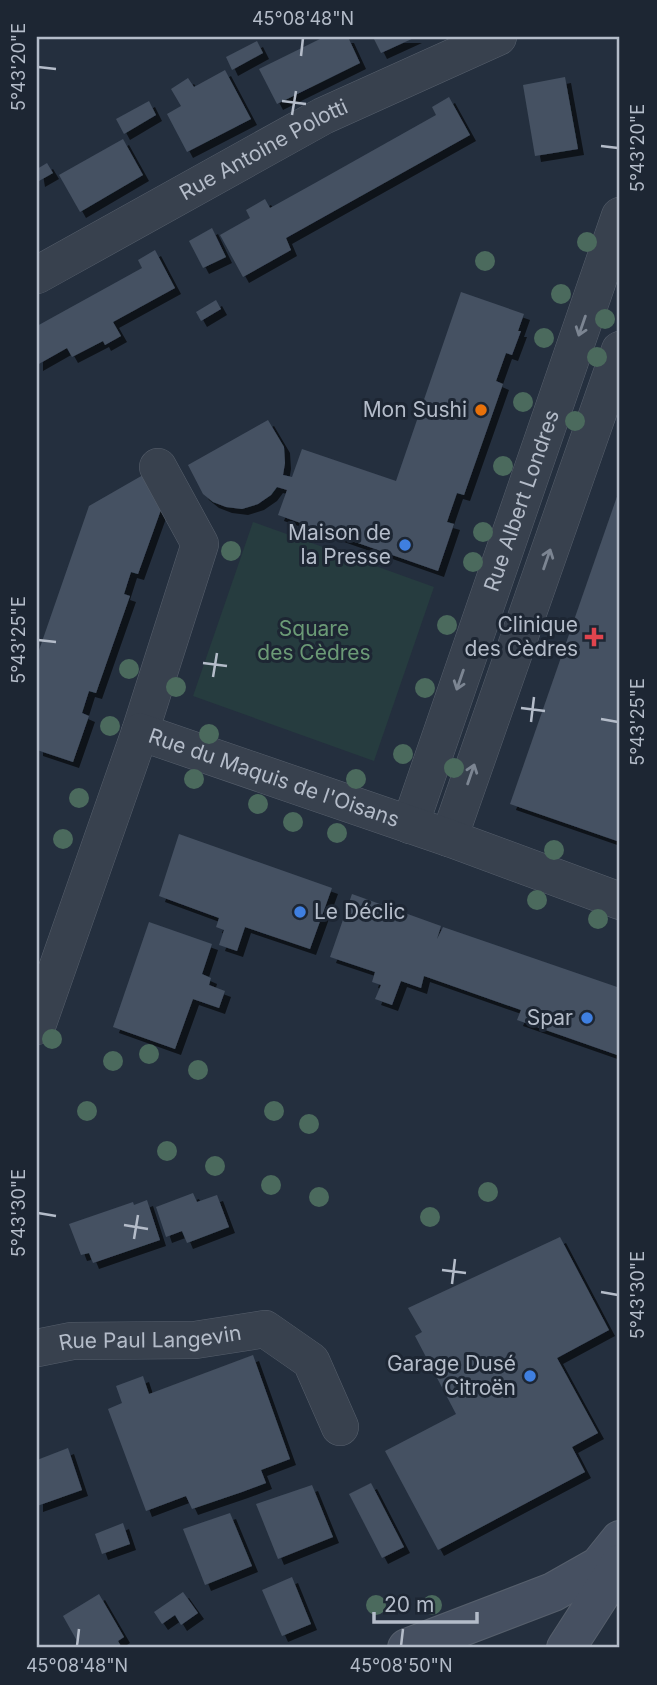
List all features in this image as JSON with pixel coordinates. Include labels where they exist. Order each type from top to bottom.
[{"type":"street","name":"Rue Antoine Polotti","points":[[37,275],[323,117],[498,37]]},
{"type":"street","name":"Rue Albert Londres","points":[[410,825],[609,283],[620,216]]},
{"type":"street","name":"Rue Albert Londres","points":[[449,838],[620,350]]},
{"type":"street","points":[[140,732],[200,544],[158,467]]},
{"type":"street","name":"Rue du Maquis de l'Oisans","points":[[37,1026],[140,732],[449,838],[620,901]]},
{"type":"street","name":"Rue Paul Langevin","points":[[37,1348],[72,1341],[195,1340],[265,1329],[311,1361],[340,1427]]},
{"type":"street","points":[[407,1648],[552,1592],[599,1566],[620,1540]]},
{"type":"street","points":[[567,1647],[620,1564]]},
{"type":"street","points":[[567,1647],[620,1605]]},
{"type":"street","points":[[505,1610],[530,1614],[567,1647]]},
{"type":"green space","name":"Square des Cèdres","points":[[253,522],[434,587],[374,761],[193,696]]},
{"type":"building","points":[[324,37],[348,37],[360,63],[277,104],[259,69]]},
{"type":"building","points":[[373,37],[416,37],[381,53]]},
{"type":"building","points":[[257,41],[263,53],[232,70],[226,57]]},
{"type":"building","points":[[225,70],[251,119],[187,152],[167,114],[181,106],[171,89],[188,78],[194,87]]},
{"type":"building","points":[[565,77],[578,149],[535,156],[523,85]]},
{"type":"building","points":[[449,97],[470,135],[286,238],[291,250],[243,277],[220,235],[250,218],[246,210],[265,199],[270,208],[315,183],[436,115],[432,107]]},
{"type":"building","points":[[149,101],[156,115],[124,134],[116,119]]},
{"type":"building","points":[[123,139],[143,175],[80,212],[59,175]]},
{"type":"building","points":[[47,163],[53,173],[39,181],[37,169]]},
{"type":"building","points":[[212,228],[226,257],[203,268],[189,241]]},
{"type":"building","points":[[155,250],[175,288],[113,322],[121,336],[105,345],[103,341],[72,357],[67,348],[37,365],[37,326],[142,268],[138,260]]},
{"type":"building","points":[[461,292],[524,314],[512,355],[506,353],[496,381],[503,384],[464,495],[457,493],[447,522],[454,524],[438,571],[278,515],[287,490],[277,487],[258,504],[242,509],[213,502],[203,494],[188,465],[268,420],[284,447],[283,475],[292,477],[302,449],[396,481]]},
{"type":"building","points":[[216,300],[221,309],[201,321],[196,312]]},
{"type":"building","points":[[143,475],[162,507],[138,574],[131,572],[124,594],[130,596],[96,693],[89,691],[82,713],[89,716],[73,762],[37,750],[37,656],[89,506]]},
{"type":"building","name":"Clinique des Cèdres","points":[[620,488],[620,842],[510,804]]},
{"type":"building","points":[[179,834],[332,888],[310,949],[245,927],[237,951],[219,945],[224,930],[216,927],[219,918],[159,896]]},
{"type":"building","points":[[352,894],[441,926],[437,939],[443,927],[620,988],[620,1056],[517,1020],[521,1010],[424,976],[421,988],[401,981],[392,1005],[375,999],[381,985],[372,982],[375,972],[330,957]]},
{"type":"building","points":[[149,922],[212,944],[202,974],[211,978],[209,985],[225,991],[219,1008],[193,999],[175,1049],[113,1027]]},
{"type":"building","points":[[193,1193],[197,1202],[217,1195],[229,1227],[187,1243],[182,1231],[166,1237],[156,1207]]},
{"type":"building","points":[[147,1200],[160,1240],[93,1263],[89,1253],[81,1255],[69,1224],[133,1202],[134,1205]]},
{"type":"building","points":[[560,1237],[609,1330],[557,1358],[598,1433],[572,1447],[585,1472],[438,1550],[385,1451],[456,1414],[415,1336],[422,1332],[408,1308]]},
{"type":"building","points":[[253,1355],[290,1459],[261,1470],[266,1483],[242,1492],[192,1509],[186,1496],[146,1511],[108,1409],[122,1403],[116,1386],[143,1376],[149,1394]]},
{"type":"building","points":[[68,1448],[82,1490],[37,1506],[37,1460]]},
{"type":"building","points":[[371,1483],[404,1547],[382,1558],[349,1494]]},
{"type":"building","points":[[312,1485],[333,1537],[278,1559],[256,1504]]},
{"type":"building","points":[[230,1513],[252,1566],[205,1585],[183,1529]]},
{"type":"building","points":[[123,1523],[130,1544],[102,1554],[95,1534]]},
{"type":"building","points":[[292,1577],[311,1624],[282,1636],[262,1590]]},
{"type":"building","points":[[183,1592],[198,1613],[181,1625],[175,1615],[162,1624],[154,1612]]},
{"type":"building","points":[[99,1594],[124,1637],[118,1641],[122,1648],[81,1648],[63,1616]]},
{"type":"place","name":"Mon Sushi","points":[[481,410]]},
{"type":"place","name":"Maison de la Presse","points":[[405,545]]},
{"type":"place","name":"Clinique des Cèdres","points":[[594,637]]},
{"type":"place","name":"Le Déclic","points":[[300,912]]},
{"type":"place","name":"Spar","points":[[587,1018]]},
{"type":"place","name":"Garage Dusé Citroën","points":[[530,1376]]}]
